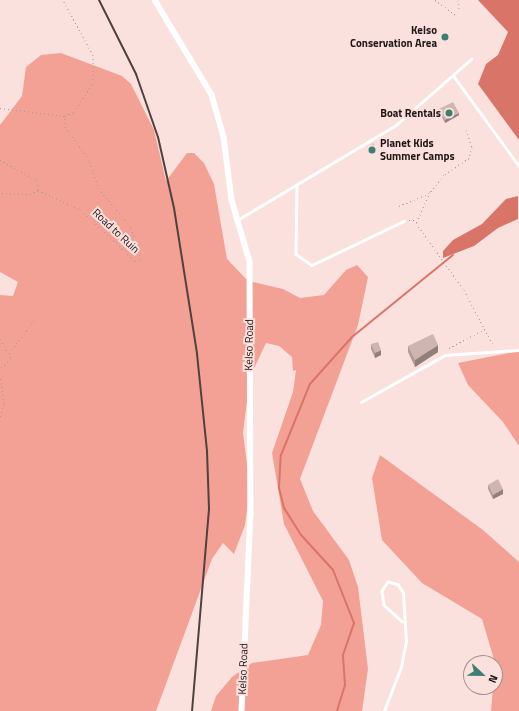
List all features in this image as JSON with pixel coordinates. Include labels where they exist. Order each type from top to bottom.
[{"type":"street","name":"Kelso Road","points":[[154,1],[212,95],[250,262],[251,513],[242,711]]},
{"type":"lane","points":[[239,219],[396,124],[471,59]]},
{"type":"lane","points":[[453,75],[519,166]]},
{"type":"lane","points":[[297,185],[296,254],[312,265],[404,221]]},
{"type":"lane","points":[[361,402],[446,356],[519,350]]},
{"type":"lane","points":[[384,711],[401,667],[406,642],[402,621],[402,593],[398,585],[388,582],[382,591],[384,605],[402,621]]},
{"type":"path","points":[[0,108],[64,116],[74,112],[93,83],[95,69],[86,39],[63,0]]},
{"type":"path","points":[[434,0],[457,16]]},
{"type":"path","points":[[458,0],[459,10]]},
{"type":"path","name":"Road to Ruin","points":[[38,190],[81,210],[135,261],[141,259],[130,226],[99,189],[89,160],[65,127],[64,116]]},
{"type":"path","points":[[466,130],[472,147],[469,158],[444,175],[430,192],[417,220],[419,229],[456,279],[483,330],[497,352]]},
{"type":"path","points":[[0,160],[35,177],[38,190],[31,194],[0,193]]},
{"type":"path","points":[[399,206],[430,192]]},
{"type":"path","points":[[404,221],[417,220]]},
{"type":"path","points":[[9,353],[34,321]]},
{"type":"path","points":[[449,348],[483,330]]},
{"type":"path","points":[[0,339],[11,359],[0,369]]},
{"type":"path","points":[[0,375],[4,404],[0,418]]},
{"type":"shaded area","points":[[478,0],[519,0],[519,140],[478,84],[486,64],[498,55],[508,32]]},
{"type":"shaded area","points":[[61,53],[122,76],[131,84],[154,130],[166,181],[187,153],[194,153],[204,163],[214,184],[227,259],[248,281],[283,289],[300,298],[324,295],[346,270],[357,265],[368,277],[358,325],[300,479],[313,511],[349,560],[358,587],[368,669],[362,711],[211,711],[216,696],[232,677],[252,663],[308,655],[321,625],[323,601],[284,524],[272,453],[293,392],[296,370],[293,371],[292,357],[279,346],[266,343],[250,377],[243,433],[250,487],[245,525],[234,554],[223,543],[212,559],[156,711],[0,711],[0,295],[13,296],[18,282],[0,272],[0,125],[22,96],[26,67],[41,55]]},
{"type":"shaded area","points":[[518,196],[518,219],[498,228],[474,246],[443,258],[443,251],[453,240],[482,224],[506,199]]},
{"type":"shaded area","points":[[519,351],[519,446],[503,422],[468,385],[458,363]]},
{"type":"shaded area","points":[[380,455],[483,530],[519,562],[519,711],[491,711],[492,695],[503,695],[503,655],[493,655],[482,619],[422,583],[382,540],[372,478]]},
{"type":"building","name":"Boat Rentals","points":[[453,102],[459,113],[445,120],[439,109]]},
{"type":"building","points":[[373,143],[377,148],[371,152],[367,147]]},
{"type":"building","points":[[433,334],[438,345],[415,360],[408,346]]},
{"type":"building","points":[[378,342],[381,350],[375,353],[371,344]]},
{"type":"building","points":[[498,479],[503,489],[493,495],[488,485]]},
{"type":"waterway","points":[[337,711],[345,685],[343,655],[354,623],[333,570],[301,535],[284,508],[279,488],[281,455],[310,384],[352,337],[453,255]]},
{"type":"railway","points":[[99,0],[136,74],[158,137],[174,208],[197,354],[207,451],[209,509],[192,711]]},
{"type":"place","name":"Kelso Conservation Area","points":[[445,37]]},
{"type":"place","name":"Boat Rentals","points":[[449,113]]},
{"type":"place","name":"Planet Kids Summer Camps","points":[[372,150]]}]
